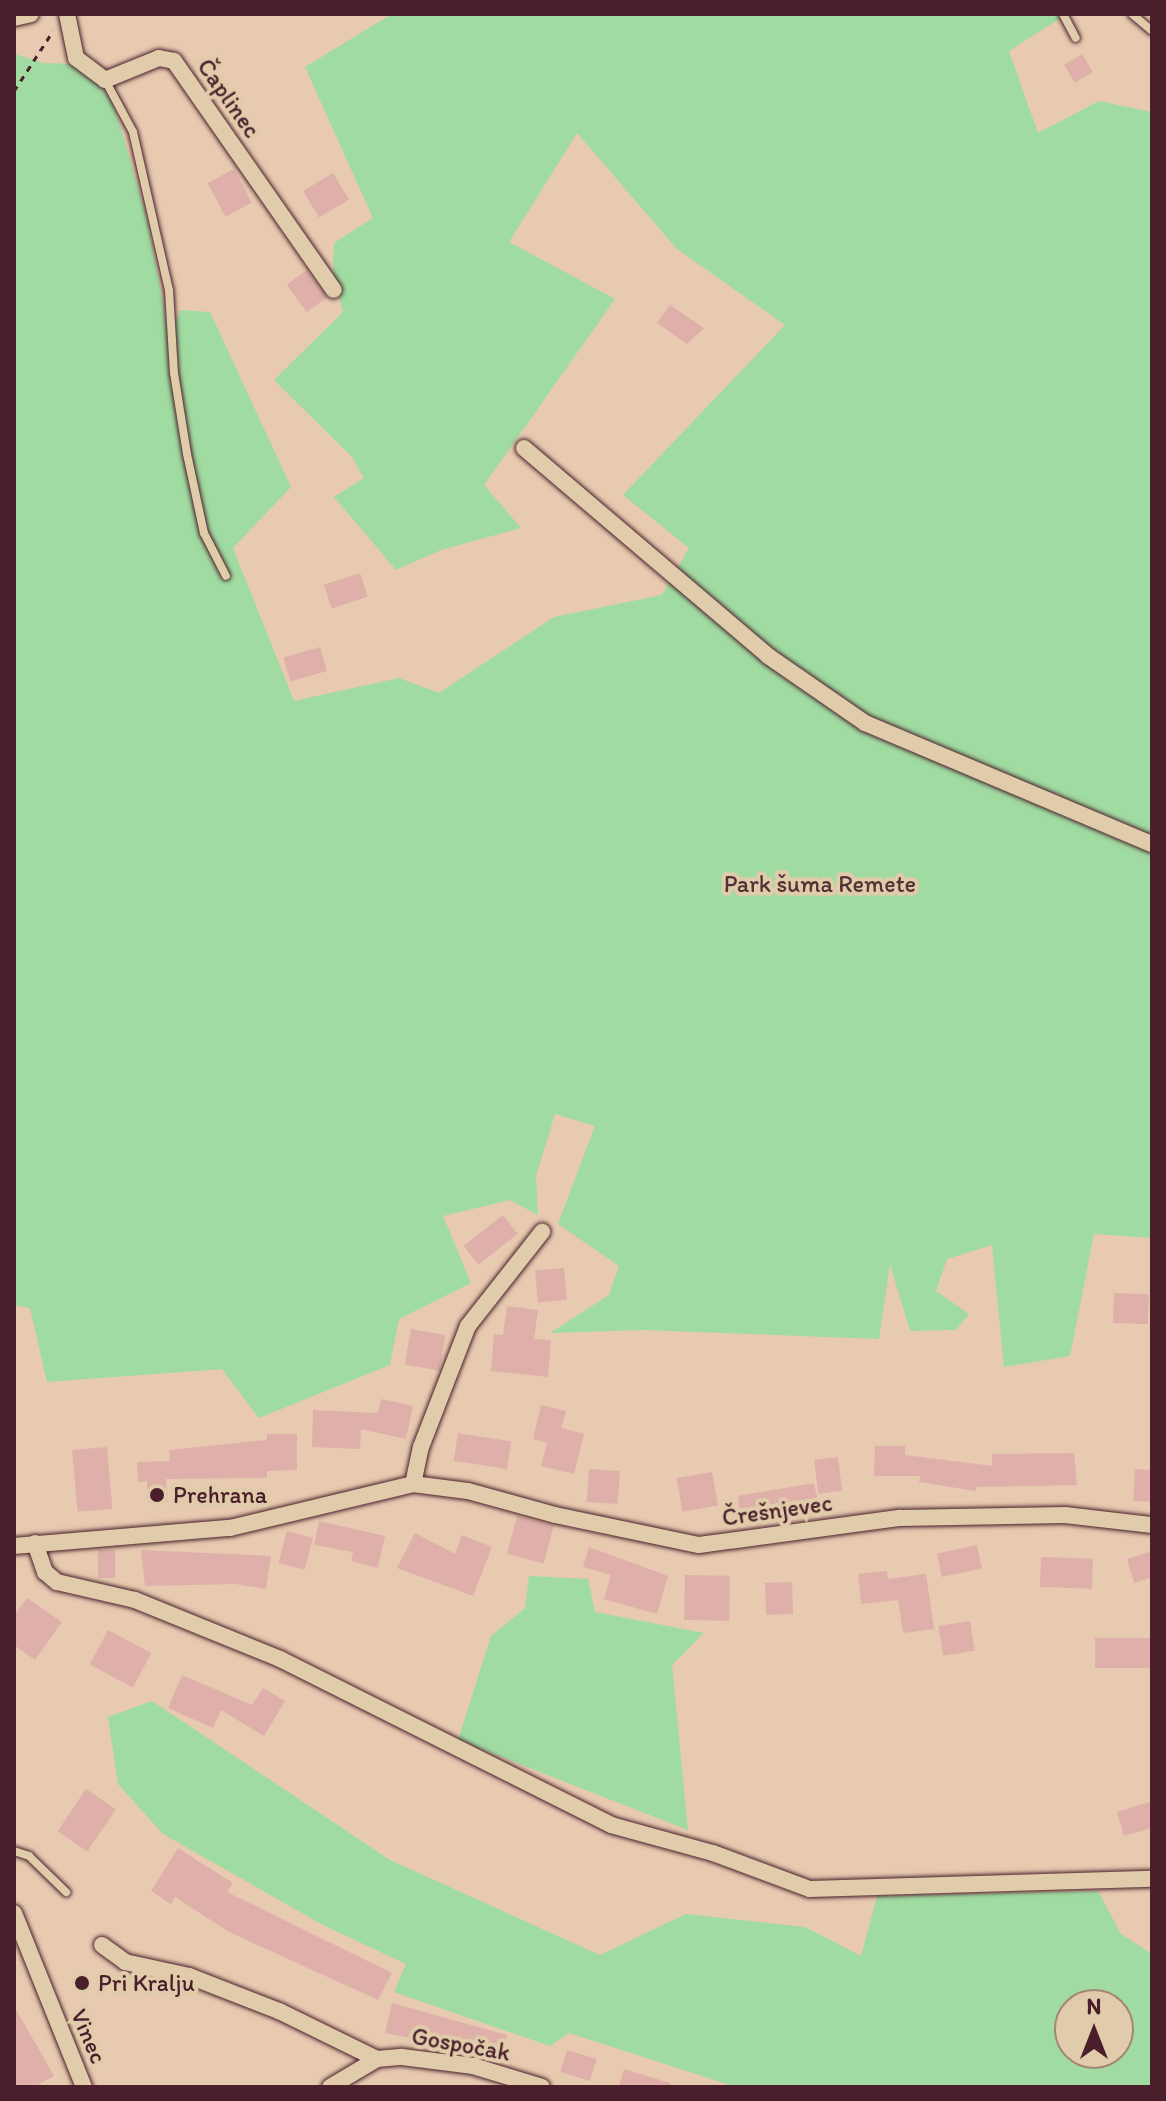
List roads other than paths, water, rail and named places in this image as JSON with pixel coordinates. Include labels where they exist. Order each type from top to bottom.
[{"type":"street","points":[[14,18],[31,14]]},
{"type":"street","points":[[67,19],[76,58],[105,80]]},
{"type":"street","name":"Čaplinec","points":[[105,80],[159,58],[174,61],[334,290]]},
{"type":"street","points":[[524,448],[768,656],[865,723],[1152,844]]},
{"type":"street","points":[[413,1484],[421,1447],[468,1326],[542,1232]]},
{"type":"street","name":"Črešnjevec","points":[[14,1546],[230,1528],[413,1484],[468,1491],[555,1515],[699,1545],[900,1518],[1065,1515],[1152,1525]]},
{"type":"street","points":[[35,1543],[45,1572],[57,1582],[135,1600],[280,1659],[611,1825],[713,1853],[810,1889],[1152,1879]]},
{"type":"street","name":"Vinec","points":[[14,1913],[84,2087]]},
{"type":"street","points":[[102,1945],[125,1962],[189,1976],[287,2014],[377,2059]]},
{"type":"street","name":"Gospočak","points":[[330,2087],[377,2059],[402,2057],[473,2066],[542,2087]]},
{"type":"lane","points":[[1063,14],[1076,38]]},
{"type":"lane","points":[[1132,14],[1152,31]]},
{"type":"lane","points":[[105,80],[133,132],[169,290],[174,373],[187,454],[204,533],[226,576]]},
{"type":"lane","points":[[14,1851],[29,1856],[66,1892]]},
{"type":"place","name":"Prehrana","points":[[157,1495]]},
{"type":"place","name":"Pri Kralju","points":[[82,1983]]},
{"type":"park label","name":"Park šuma Remete","points":[[820,884]]}]
